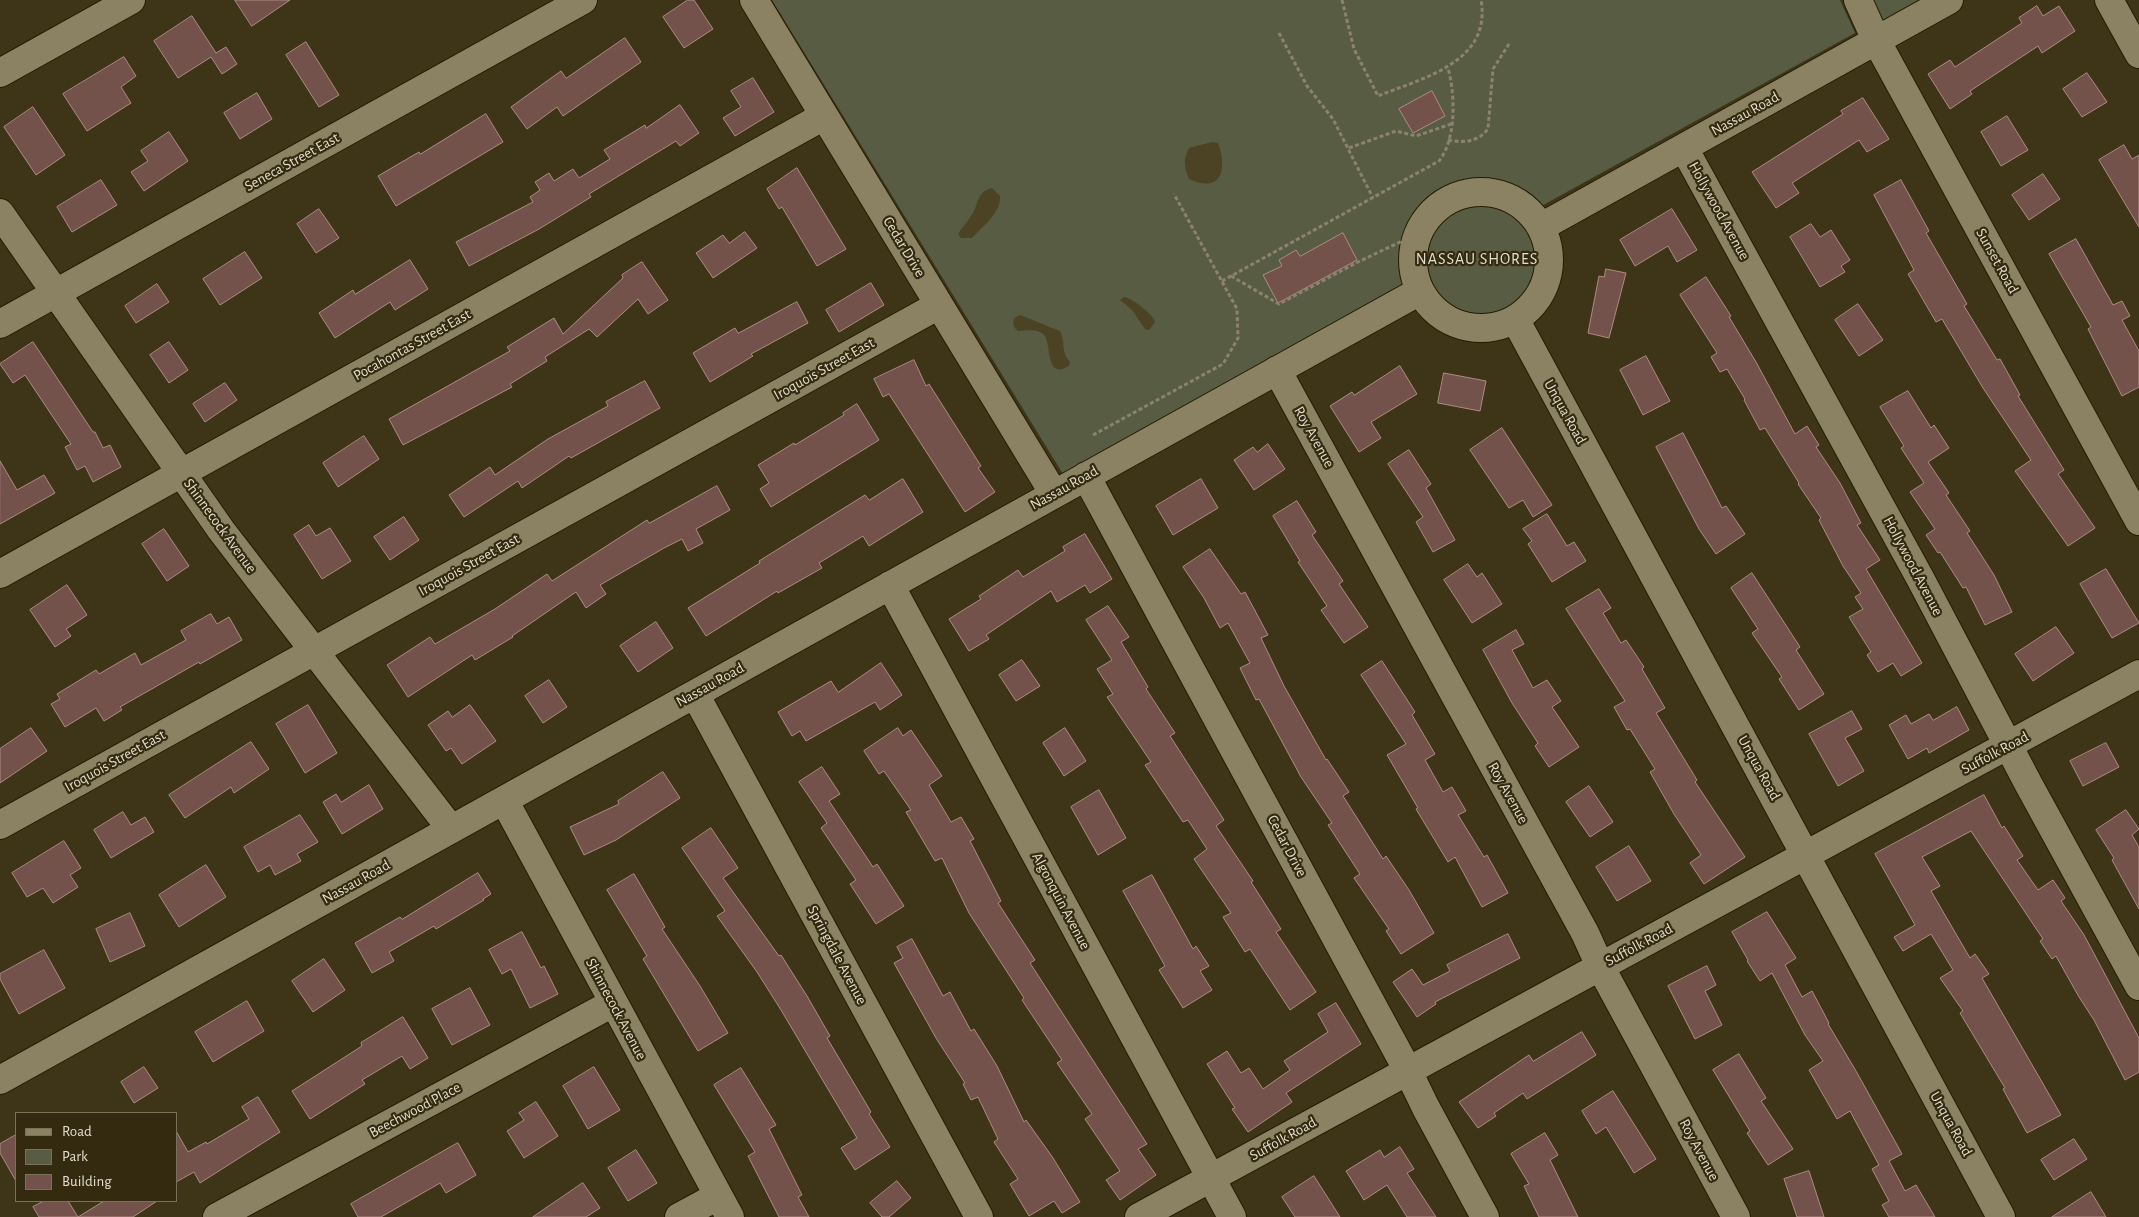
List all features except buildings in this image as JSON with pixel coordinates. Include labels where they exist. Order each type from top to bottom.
[{"type":"street","points":[[0,73],[131,0]]},
{"type":"street","name":"Seneca Street East","points":[[0,324],[583,0]]},
{"type":"street","name":"Cedar Drive","points":[[754,0],[1054,494]]},
{"type":"street","name":"Sunset Road","points":[[1858,0],[1876,40],[2139,521]]},
{"type":"street","points":[[2109,0],[2139,54]]},
{"type":"street","name":"Nassau Road","points":[[1541,227],[1876,40],[1941,1]]},
{"type":"street","name":"Pocahontas Street East","points":[[0,574],[824,116]]},
{"type":"street","name":"Hollywood Avenue","points":[[1684,148],[1920,578],[2029,785],[2139,986]]},
{"type":"street","points":[[1490,193],[1514,201],[1534,217],[1541,227],[1549,252],[1547,278],[1535,302],[1515,319],[1492,327],[1467,327],[1455,323],[1440,314],[1426,301],[1420,291],[1414,270],[1414,246],[1425,222],[1442,204],[1465,194],[1490,193]]},
{"type":"street","name":"Shinnecock Avenue","points":[[0,213],[222,530],[451,829]]},
{"type":"street","name":"Nassau Road","points":[[0,1080],[1420,291]]},
{"type":"street","name":"Iroquois Street East","points":[[0,826],[939,305]]},
{"type":"street","name":"Unqua Road","points":[[1515,319],[2001,1217]]},
{"type":"street","name":"Roy Avenue","points":[[1277,370],[1585,933],[1600,966],[1736,1217]]},
{"type":"street","name":"Cedar Drive","points":[[1086,476],[1485,1217]]},
{"type":"street","name":"Algonquin Avenue","points":[[890,585],[1232,1217]]},
{"type":"street","name":"Suffolk Road","points":[[1139,1217],[2139,674]]},
{"type":"street","name":"Springdale Avenue","points":[[695,694],[978,1217]]},
{"type":"street","name":"Shinnecock Avenue","points":[[504,800],[724,1206]]},
{"type":"street","name":"Beechwood Place","points":[[217,1217],[613,1003]]},
{"type":"street","points":[[679,1217],[724,1206]]},
{"type":"path","points":[[1342,0],[1354,49],[1378,96],[1448,68],[1460,59],[1477,34],[1482,6],[1480,0]]},
{"type":"path","points":[[1279,33],[1307,86],[1333,119],[1374,198]]},
{"type":"path","points":[[1448,140],[1461,143],[1472,141],[1484,134],[1488,129],[1493,69],[1509,44]]},
{"type":"path","points":[[1222,281],[1439,161],[1444,155],[1448,140],[1454,97],[1448,68]]},
{"type":"path","points":[[1349,148],[1396,131],[1416,136],[1451,124]]},
{"type":"path","points":[[1093,435],[1223,364],[1238,338],[1237,309],[1174,194]]},
{"type":"path","points":[[1231,276],[1279,304],[1358,262],[1418,234]]},
{"type":"green space","points":[[772,0],[1840,0],[1855,33],[1527,214],[1544,244],[1545,273],[1533,297],[1513,315],[1488,324],[1461,322],[1436,306],[1418,275],[1063,474]]},
{"type":"green space","points":[[1860,0],[1917,0],[1940,3],[1877,37]]},
{"type":"sand","points":[[1212,142],[1218,143],[1221,153],[1222,170],[1219,177],[1215,181],[1208,183],[1200,183],[1189,179],[1185,163],[1189,148]]},
{"type":"sand","points":[[992,188],[1000,196],[998,208],[972,238],[961,238],[958,234],[973,213],[979,198],[984,192]]},
{"type":"sand","points":[[1124,297],[1132,300],[1150,315],[1155,322],[1149,330],[1145,329],[1132,310],[1120,300]]},
{"type":"sand","points":[[1020,315],[1060,331],[1065,354],[1070,362],[1069,366],[1061,369],[1052,365],[1044,335],[1035,331],[1016,330],[1014,318]]},
{"type":"district","name":"NASSAU SHORES","points":[[1477,259]]}]
